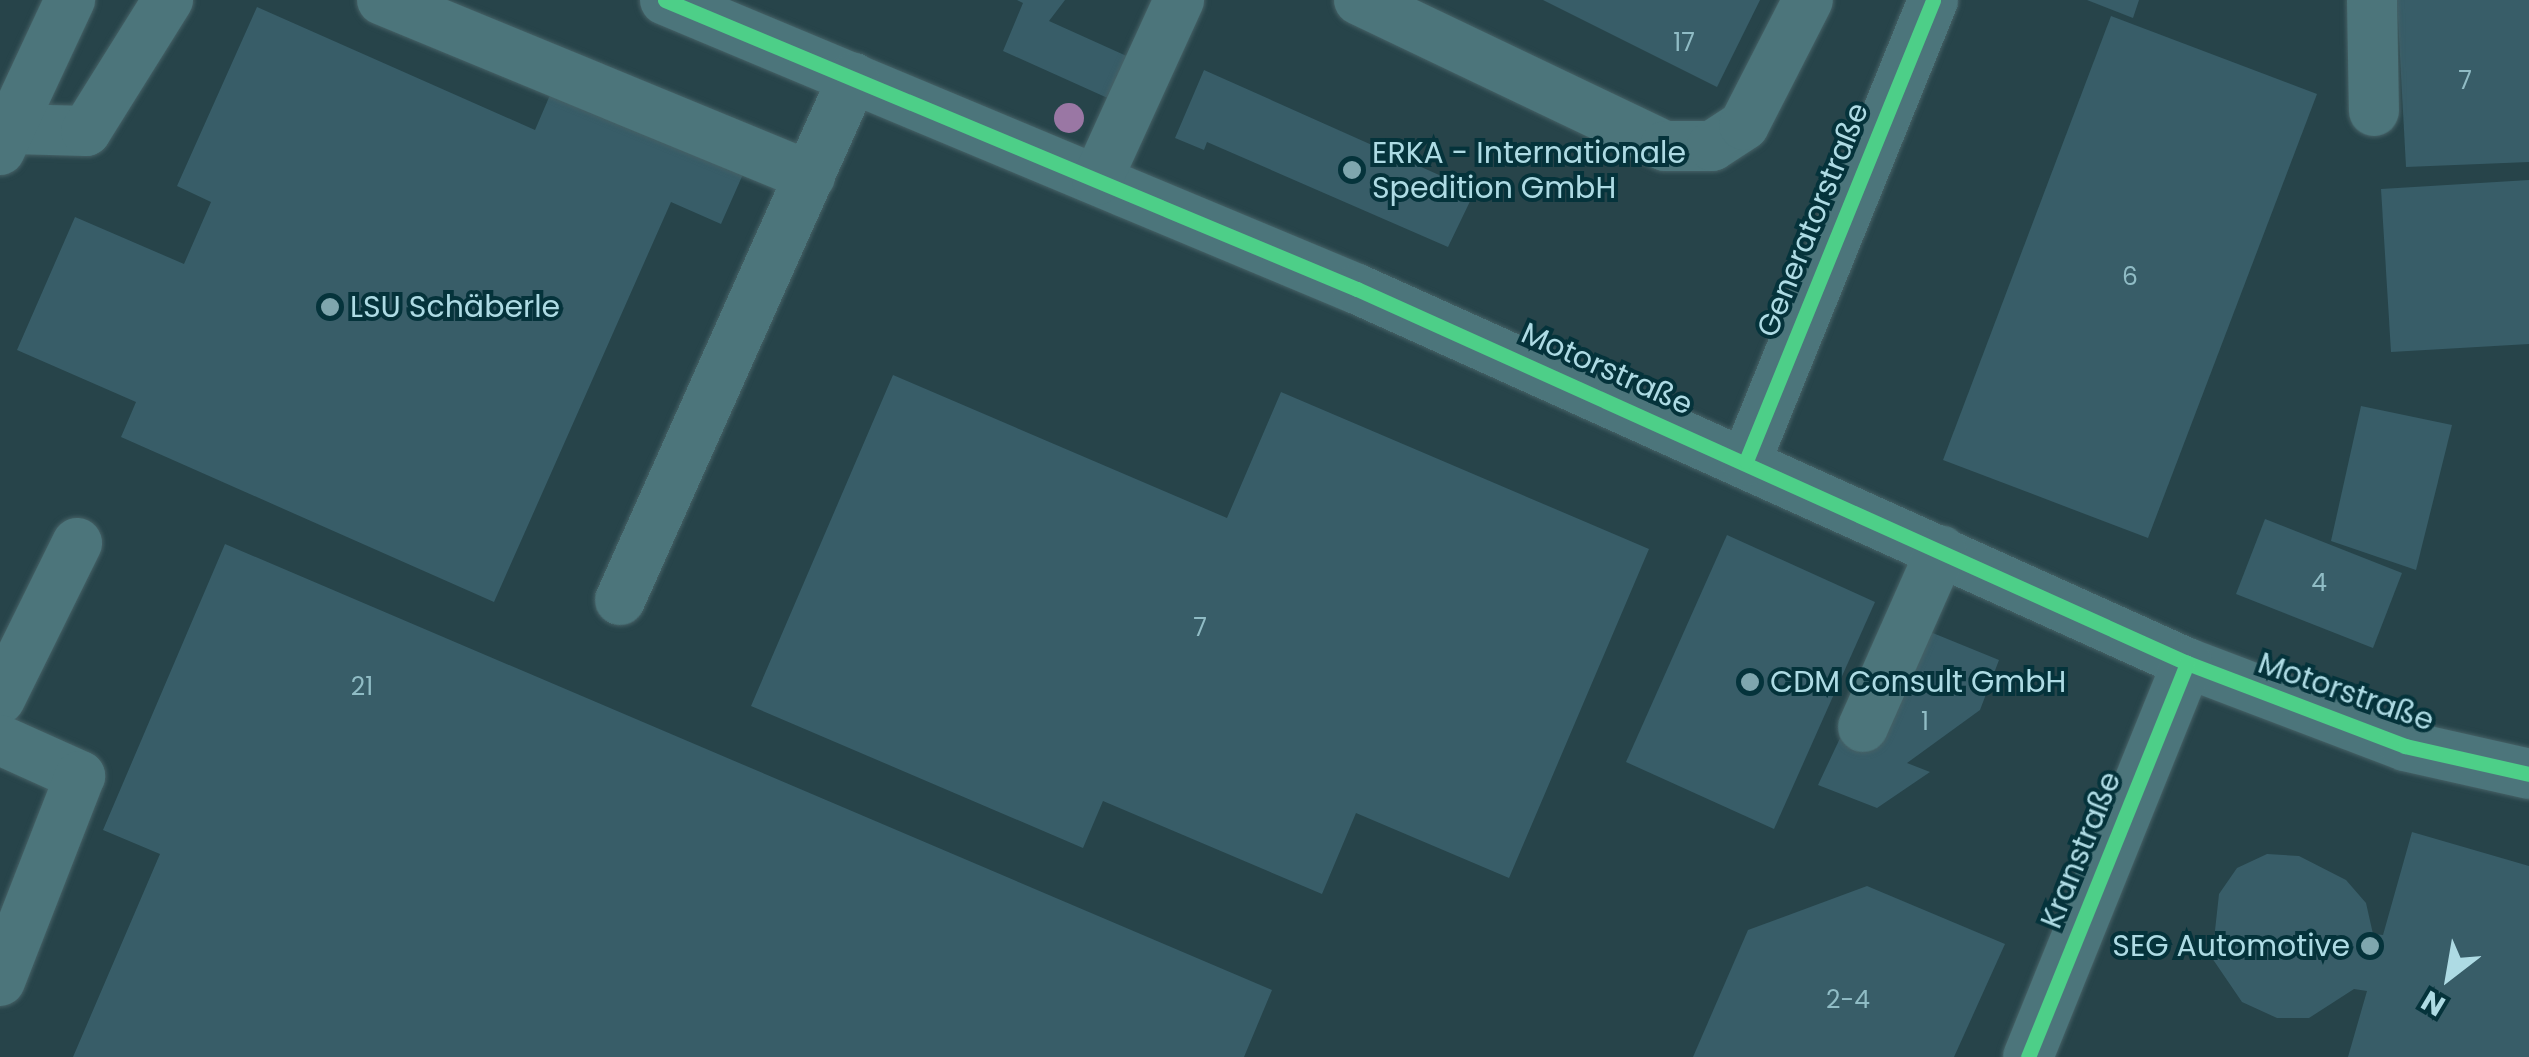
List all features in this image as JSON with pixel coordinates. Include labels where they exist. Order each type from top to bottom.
[{"type":"street","points":[[6,139],[70,0]]},
{"type":"street","points":[[6,139],[86,131],[168,0]]},
{"type":"street","points":[[382,0],[810,176]]},
{"type":"street","name":"Motorstraße","points":[[666,0],[1097,180],[1746,460],[2187,664],[2405,746],[2529,774]]},
{"type":"street","points":[[1097,180],[1179,0]]},
{"type":"street","points":[[1359,0],[1665,146],[1712,146],[1744,125],[1808,0]]},
{"type":"street","name":"Generatorstraße","points":[[1746,460],[1933,0]]},
{"type":"street","points":[[2372,0],[2374,111]]},
{"type":"street","points":[[620,600],[854,78]]},
{"type":"street","points":[[0,699],[77,544]]},
{"type":"street","points":[[1863,727],[1941,551]]},
{"type":"street","name":"Kranstraße","points":[[2028,1057],[2187,664]]},
{"type":"street","points":[[0,740],[80,776],[0,980]]},
{"type":"building","points":[[1017,0],[1065,0],[1049,21],[1131,58],[1112,100],[1003,51],[1023,3]]},
{"type":"building","points":[[1543,0],[1760,0],[1717,87]]},
{"type":"building","points":[[2087,0],[2139,0],[2133,18]]},
{"type":"building","points":[[2397,0],[2529,0],[2529,162],[2406,167]]},
{"type":"building","name":"LSU Schäberle","points":[[257,7],[535,130],[553,88],[744,172],[721,224],[671,202],[494,602],[121,437],[136,402],[17,350],[75,217],[184,264],[211,202],[177,186]]},
{"type":"building","points":[[2111,16],[2317,94],[2148,538],[1943,460]]},
{"type":"building","name":"ERKA - Internationale Spedition GmbH","points":[[1204,70],[1475,191],[1448,247],[1207,142],[1204,150],[1175,138]]},
{"type":"building","points":[[2529,180],[2529,344],[2391,352],[2381,189]]},
{"type":"building","points":[[893,375],[1227,518],[1281,392],[1649,549],[1509,878],[1356,813],[1322,894],[1103,801],[1083,848],[751,706]]},
{"type":"building","points":[[2361,406],[2452,425],[2416,570],[2331,541]]},
{"type":"building","points":[[2265,519],[2402,573],[2373,648],[2236,594]]},
{"type":"building","name":"CDM Consult GmbH","points":[[1727,535],[1875,602],[1774,829],[1626,762]]},
{"type":"building","points":[[225,544],[1272,990],[1244,1057],[73,1057],[160,854],[103,830]]},
{"type":"building","points":[[1923,629],[1999,660],[1980,710],[1907,763],[1930,772],[1877,808],[1818,785],[1842,734]]},
{"type":"building","name":"SEG Automotive","points":[[2412,832],[2529,866],[2529,1057],[2348,1057],[2367,991],[2354,989],[2309,1018],[2277,1018],[2242,1002],[2212,958],[2219,894],[2237,868],[2267,854],[2299,856],[2346,880],[2366,903],[2373,934],[2383,935]]},
{"type":"building","points":[[1867,886],[2005,944],[1954,1057],[1693,1057],[1748,930]]},
{"type":"cycle path","points":[[665,0],[1357,289],[2187,663],[2405,746],[2529,774]]},
{"type":"cycle path","points":[[1746,461],[1933,0]]},
{"type":"cycle path","points":[[2028,1057],[2187,663]]},
{"type":"place","name":"ERKA - Internationale Spedition GmbH","points":[[1352,170]]},
{"type":"place","name":"LSU Schäberle","points":[[330,307]]},
{"type":"place","name":"CDM Consult GmbH","points":[[1750,682]]},
{"type":"place","name":"SEG Automotive","points":[[2370,946]]}]
